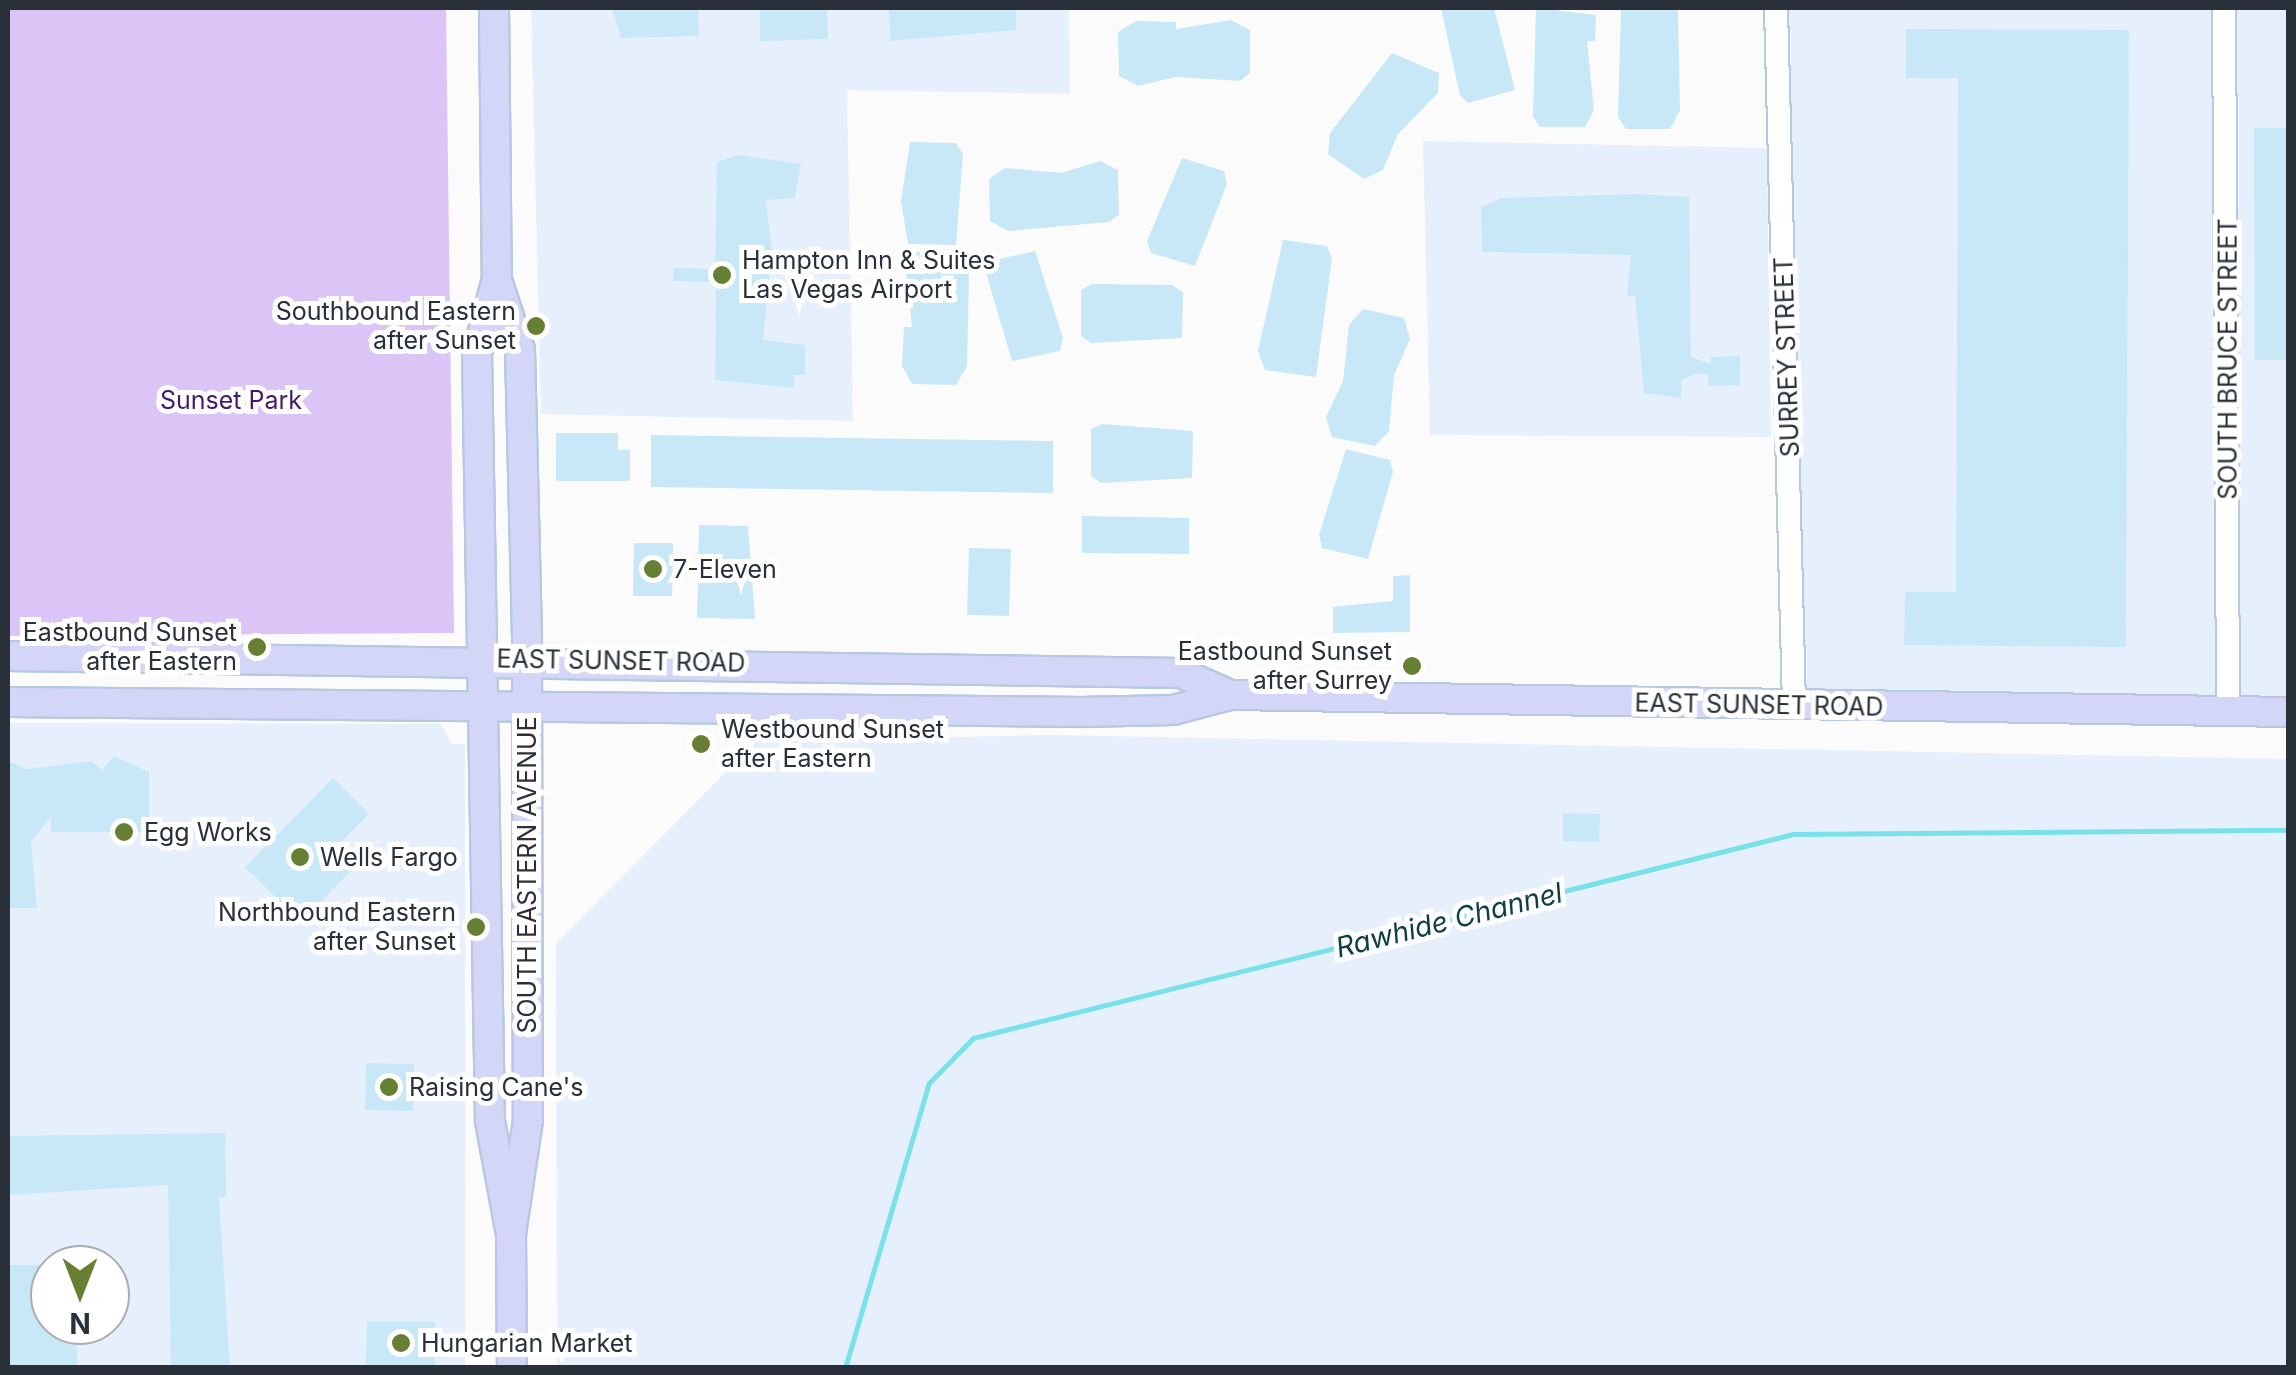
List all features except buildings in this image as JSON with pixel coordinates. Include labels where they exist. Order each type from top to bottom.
[{"type":"main road","name":"SOUTH EASTERN AVENUE","points":[[494,8],[497,278],[477,353],[490,1121],[511,1234]]},
{"type":"main road","name":"SOUTH EASTERN AVENUE","points":[[497,278],[520,350],[527,659],[528,1120],[511,1234],[512,1368]]},
{"type":"main road","name":"EAST SUNSET ROAD","points":[[8,656],[484,658],[1180,673],[1230,695]]},
{"type":"main road","name":"EAST SUNSET ROAD","points":[[8,702],[1118,711],[1230,695],[2288,712]]},
{"type":"street","name":"SURREY STREET","points":[[1776,8],[1794,706]]},
{"type":"street","name":"SOUTH BRUCE STREET","points":[[2224,8],[2228,712]]},
{"type":"shaded area","points":[[531,8],[1069,8],[1070,94],[847,90],[853,421],[541,414]]},
{"type":"shaded area","points":[[1776,8],[2288,8],[2288,708],[1794,706]]},
{"type":"shaded area","points":[[1423,141],[1767,148],[1771,437],[1430,435]]},
{"type":"shaded area","points":[[8,723],[441,724],[452,744],[465,744],[465,1367],[8,1368]]},
{"type":"shaded area","points":[[1052,735],[2288,759],[2288,1367],[557,1367],[556,943],[757,741]]},
{"type":"green space","name":"Sunset Park","points":[[8,8],[446,8],[454,633],[8,636]]},
{"type":"waterway","name":"Rawhide Channel","points":[[845,1368],[929,1083],[973,1038],[1793,834],[2288,830]]},
{"type":"place","name":"Hampton Inn & Suites Las Vegas Airport","points":[[722,275]]},
{"type":"place","name":"Southbound Eastern after Sunset","points":[[536,326]]},
{"type":"place","name":"7-Eleven","points":[[653,569]]},
{"type":"place","name":"Eastbound Sunset after Eastern","points":[[257,647]]},
{"type":"place","name":"Eastbound Sunset after Surrey","points":[[1412,666]]},
{"type":"place","name":"Westbound Sunset after Eastern","points":[[701,744]]},
{"type":"place","name":"Egg Works","points":[[124,832]]},
{"type":"place","name":"Wells Fargo","points":[[300,857]]},
{"type":"place","name":"Northbound Eastern after Sunset","points":[[476,927]]},
{"type":"place","name":"Raising Cane's","points":[[389,1087]]},
{"type":"place","name":"Hungarian Market","points":[[401,1343]]}]
